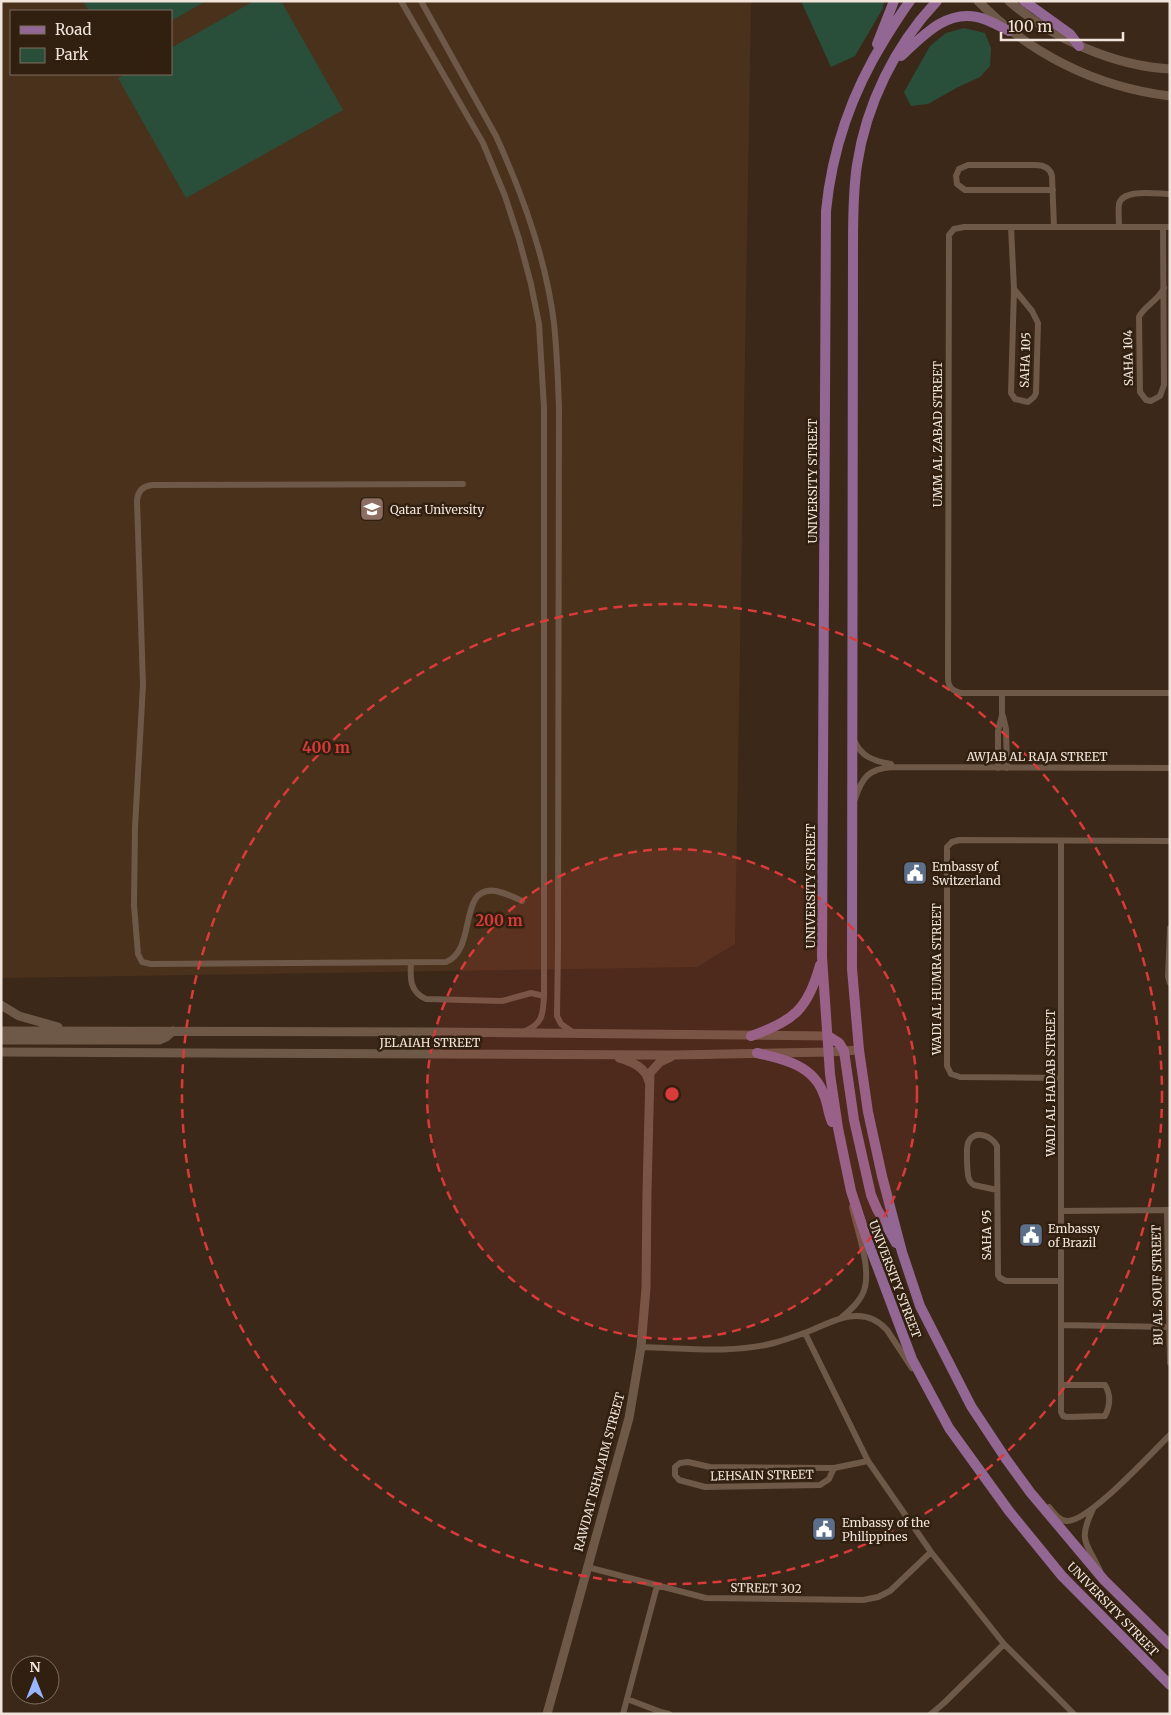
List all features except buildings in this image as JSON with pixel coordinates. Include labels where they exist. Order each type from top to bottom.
[{"type":"main road","points":[[877,52],[878,41],[894,1]]},
{"type":"main road","name":"UNIVERSITY STREET","points":[[910,1],[877,52],[853,100],[841,132],[830,178],[826,211],[822,957],[829,1052],[838,1128],[851,1191],[864,1234],[912,1359],[958,1442],[1020,1525],[1062,1576],[1168,1684]]},
{"type":"main road","name":"UNIVERSITY STREET","points":[[937,1],[912,33],[880,88],[866,123],[857,166],[855,189],[853,245],[852,969],[859,1050],[868,1112],[902,1252],[920,1306],[964,1392],[1006,1459],[1030,1492],[1104,1580],[1170,1645]]},
{"type":"main road","points":[[978,1],[1009,31]]},
{"type":"main road","points":[[1009,1],[1050,31],[1079,46],[1134,63],[1170,69]]},
{"type":"main road","points":[[1024,1],[1070,34],[1079,46]]},
{"type":"main road","points":[[893,63],[935,26],[954,17],[976,17],[987,20],[1009,31],[1058,62],[1092,77],[1142,92],[1170,96]]},
{"type":"main road","points":[[751,1036],[786,1021],[804,1004],[814,987],[822,957]]},
{"type":"main road","points":[[1,1005],[19,1016],[70,1031]]},
{"type":"main road","name":"JELAIAH STREET","points":[[1,1031],[828,1036]]},
{"type":"main road","points":[[1,1040],[159,1040],[173,1031]]},
{"type":"main road","points":[[828,1036],[839,1043],[844,1052],[854,1120],[871,1195],[902,1252]]},
{"type":"main road","name":"JELAIAH STREET","points":[[1,1052],[674,1055],[844,1052],[859,1050]]},
{"type":"main road","points":[[758,1053],[787,1060],[813,1076],[822,1089],[832,1122],[838,1128]]},
{"type":"main road","points":[[609,1055],[628,1060],[641,1067],[648,1075],[650,1082]]},
{"type":"main road","points":[[650,1082],[650,1073],[654,1068],[674,1055]]},
{"type":"main road","name":"RAWDAT ISHMAIM STREET","points":[[547,1714],[629,1418],[641,1347],[646,1288],[650,1082]]},
{"type":"street","points":[[401,1],[471,122],[491,161],[520,239],[532,284],[539,324],[544,408],[544,996],[541,1019],[531,1028],[518,1034]]},
{"type":"street","points":[[421,1],[505,155],[534,235],[546,280],[554,322],[558,362],[559,408],[557,1010],[559,1020],[567,1029],[578,1035]]},
{"type":"street","points":[[1053,190],[965,190],[957,184],[956,176],[959,169],[964,166],[1042,165],[1050,169],[1053,190],[1054,227]]},
{"type":"street","points":[[1119,227],[1120,202],[1124,196],[1132,194],[1170,194]]},
{"type":"street","name":"UMM AL ZABAD STREET","points":[[1166,227],[958,227],[952,232],[949,240],[948,683],[953,690],[961,693],[1170,693]]},
{"type":"street","name":"SAHA 105","points":[[1011,227],[1014,289],[1011,393],[1015,399],[1028,402],[1034,398],[1036,393],[1038,323],[1032,311],[1014,289]]},
{"type":"street","name":"SAHA 104","points":[[1164,288],[1159,297],[1139,317],[1140,392],[1146,400],[1151,401],[1160,396],[1164,386],[1166,227]]},
{"type":"street","points":[[463,484],[152,485],[142,489],[138,496],[143,684],[135,817],[134,905],[137,952],[140,960],[145,964],[441,962],[455,957],[461,949],[472,903],[480,895],[484,892],[495,891],[522,901]]},
{"type":"street","points":[[998,768],[998,731],[1002,715],[1002,694]]},
{"type":"street","points":[[1002,715],[1006,729],[1007,768]]},
{"type":"street","name":"AWJAB AL RAJA STREET","points":[[852,717],[854,742],[866,757],[880,762],[905,766]]},
{"type":"street","name":"AWJAB AL RAJA STREET","points":[[852,816],[861,782],[867,775],[885,767],[1170,768]]},
{"type":"street","name":"WADI AL HUMRA STREET","points":[[1061,1078],[960,1077],[951,1074],[947,1066],[947,847],[952,842],[959,840],[1170,841]]},
{"type":"street","name":"WADI AL HADAB STREET","points":[[1061,1385],[1105,1385],[1110,1400],[1105,1416],[1067,1417],[1063,1416],[1061,1412],[1061,1385],[1061,1325],[1061,1281],[1061,1211],[1061,1078],[1062,841]]},
{"type":"street","points":[[1170,928],[1168,977],[1170,983]]},
{"type":"street","points":[[411,963],[410,977],[413,988],[421,997],[426,999],[502,1001],[531,993],[544,996]]},
{"type":"street","points":[[544,981],[550,984],[558,982]]},
{"type":"street","name":"SAHA 95","points":[[997,1190],[974,1185],[968,1178],[968,1145],[973,1137],[978,1135],[987,1136],[997,1146],[997,1190],[997,1271],[1000,1278],[1006,1281],[1061,1281]]},
{"type":"street","points":[[641,1347],[737,1348],[767,1344],[805,1333],[840,1318],[860,1299],[865,1286],[864,1260],[850,1198],[851,1191]]},
{"type":"street","points":[[1061,1211],[1168,1210]]},
{"type":"street","name":"BU AL SOUF STREET","points":[[1168,1210],[1170,1361]]},
{"type":"street","points":[[840,1318],[864,1316],[882,1324],[917,1376],[922,1379]]},
{"type":"street","points":[[1061,1325],[1169,1327]]},
{"type":"street","points":[[805,1333],[868,1461],[932,1552],[1004,1644],[1074,1714]]},
{"type":"street","points":[[1030,1492],[1044,1502],[1060,1519],[1072,1520],[1094,1508],[1170,1435]]},
{"type":"street","name":"LEHSAIN STREET","points":[[834,1468],[829,1479],[820,1485],[705,1488],[679,1480],[675,1475],[675,1467],[680,1463],[688,1462],[710,1467],[834,1468],[868,1461]]},
{"type":"street","points":[[1094,1508],[1085,1528],[1084,1540],[1104,1580]]},
{"type":"street","name":"STREET 302","points":[[587,1567],[706,1598],[863,1600],[878,1597],[890,1591],[932,1552]]},
{"type":"street","points":[[623,1714],[657,1586]]},
{"type":"street","points":[[931,1714],[1004,1644]]},
{"type":"street","points":[[627,1699],[669,1714]]},
{"type":"shaded area","name":"Qatar University","points":[[1,1],[751,1],[735,944],[697,967],[1,978]]},
{"type":"green space","points":[[83,1],[206,1],[172,20],[172,10],[88,10]]},
{"type":"green space","points":[[254,1],[281,1],[343,110],[186,198],[118,78],[124,75],[172,75],[172,47]]},
{"type":"green space","points":[[801,1],[884,1],[883,8],[855,56],[831,67]]},
{"type":"green space","points":[[964,28],[985,33],[991,48],[990,66],[980,77],[928,104],[911,106],[904,92],[930,46],[946,33]]},
{"type":"place","name":"Qatar University","points":[[372,509]]},
{"type":"place","name":"Embassy of Switzerland","points":[[915,873]]},
{"type":"place","name":"Embassy of Brazil","points":[[1031,1235]]},
{"type":"place","name":"Embassy of the Philippines","points":[[824,1529]]}]
